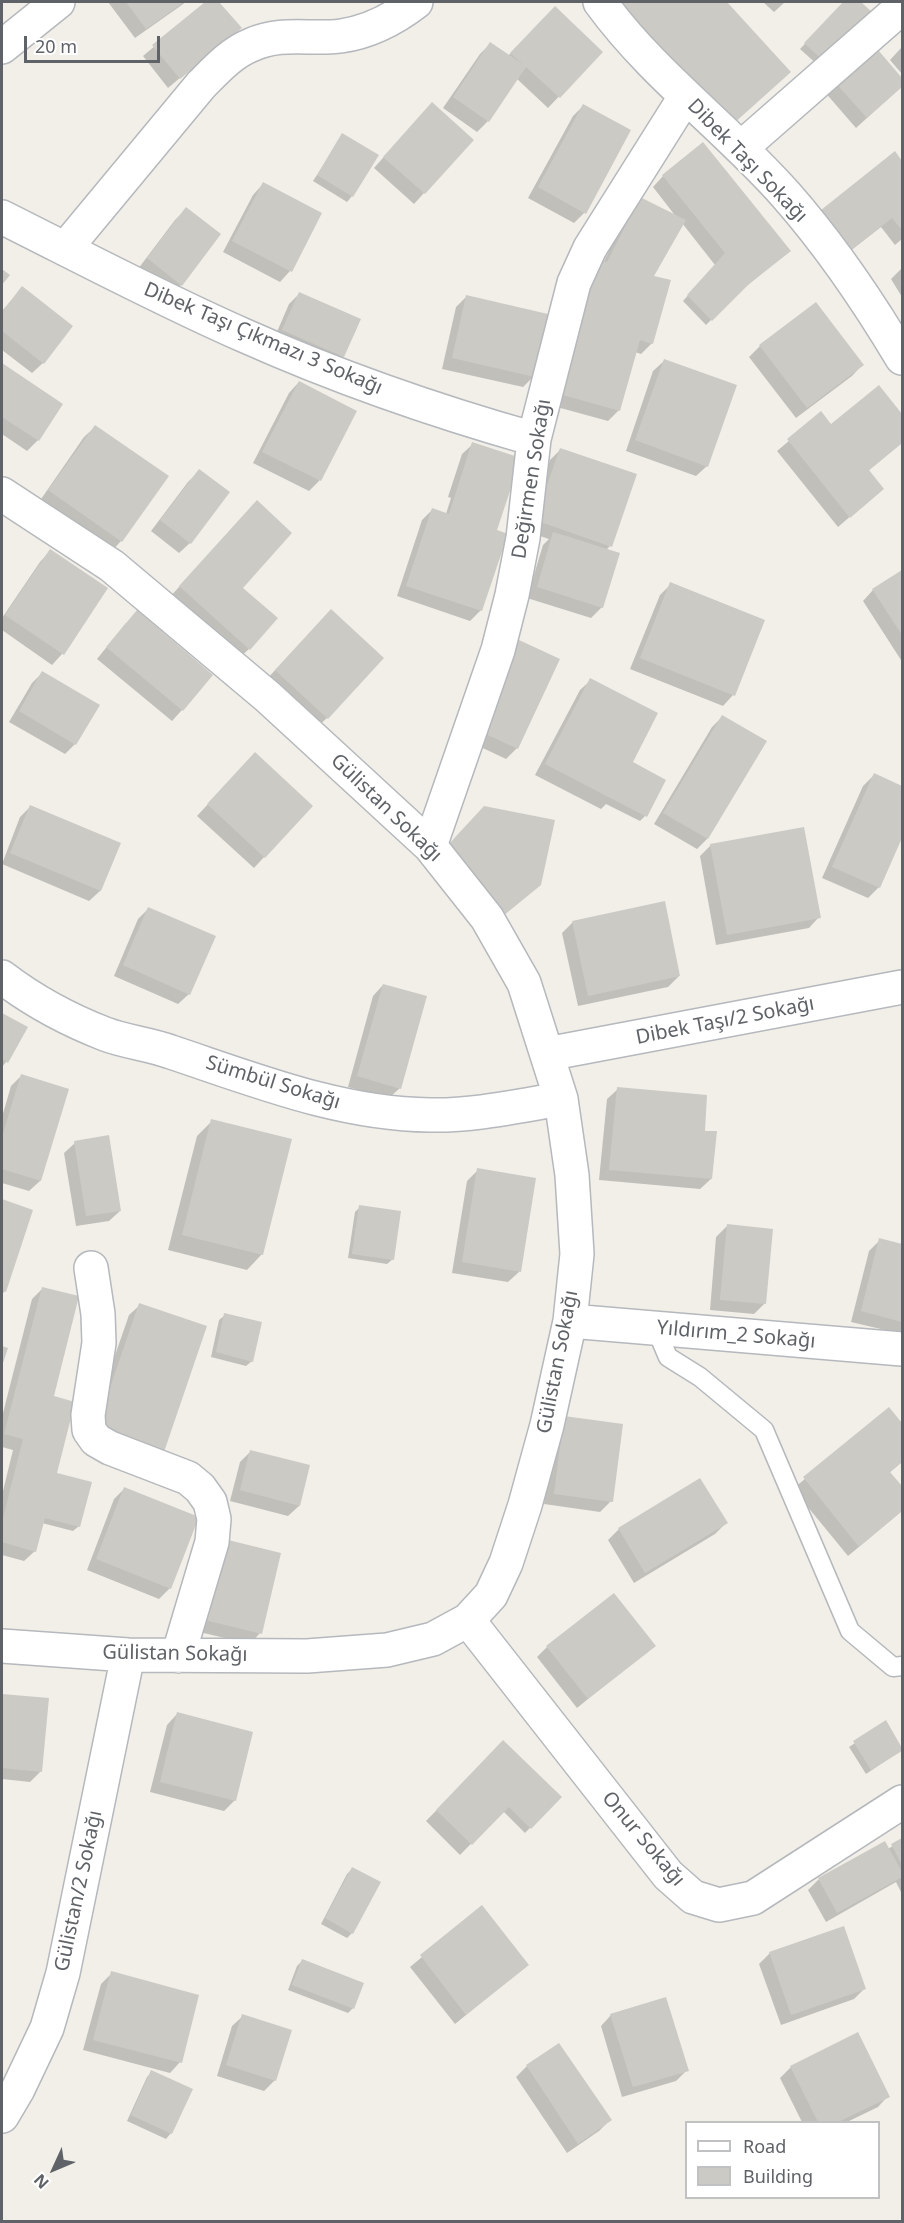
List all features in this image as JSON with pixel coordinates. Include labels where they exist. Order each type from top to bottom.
[{"type":"street","points":[[2,46],[58,2]]},
{"type":"street","points":[[65,249],[201,85],[224,63],[250,45],[278,37],[341,36],[371,28],[399,15],[416,2]]},
{"type":"street","name":"Dibek Taşı Sokağı","points":[[600,2],[640,51],[685,97],[741,148],[786,195],[841,264],[903,358]]},
{"type":"street","points":[[741,148],[903,7]]},
{"type":"street","name":"Değirmen Sokağı","points":[[430,846],[498,650],[523,538],[534,439],[574,283],[590,248],[685,97]]},
{"type":"street","name":"Dibek Taşı Çıkmazı 3 Sokağı","points":[[2,217],[173,303],[246,336],[401,398],[534,439]]},
{"type":"street","name":"Gülistan Sokağı","points":[[2,494],[112,566],[268,697],[430,846],[487,918],[524,983],[561,1099],[572,1175],[577,1254],[570,1321],[525,1505],[506,1563],[491,1595],[468,1620],[433,1639],[387,1650],[307,1656],[128,1655],[2,1646]]},
{"type":"street","name":"Sümbül Sokağı","points":[[2,977],[62,1015],[106,1034],[165,1050],[306,1097],[374,1112],[431,1116],[491,1111],[561,1099]]},
{"type":"street","name":"Dibek Taşı/2 Sokağı","points":[[547,1054],[903,987]]},
{"type":"street","points":[[90,1268],[98,1314],[99,1343],[88,1415],[89,1430],[96,1440],[110,1448],[188,1478],[200,1488],[210,1502],[214,1519],[212,1542],[178,1656]]},
{"type":"street","name":"Yıldırım_2 Sokağı","points":[[570,1321],[903,1349]]},
{"type":"street","name":"Onur Sokağı","points":[[468,1620],[668,1875],[693,1897],[719,1905],[753,1898],[903,1802]]},
{"type":"street","name":"Gülistan/2 Sokağı","points":[[2,2116],[18,2090],[47,2028],[63,1973],[128,1655]]},
{"type":"lane","points":[[656,1329],[669,1357],[700,1377],[764,1430],[850,1631],[893,1667],[903,1666]]},
{"type":"building","points":[[126,2],[184,2],[146,29]]},
{"type":"building","points":[[205,2],[219,2],[242,28],[180,79],[152,45]]},
{"type":"building","points":[[620,2],[727,2],[791,72],[732,125]]},
{"type":"building","points":[[843,2],[861,2],[873,13],[826,63],[804,43]]},
{"type":"building","points":[[555,6],[603,52],[560,98],[526,67],[489,122],[453,97],[490,42],[524,65],[510,53]]},
{"type":"building","points":[[873,44],[902,78],[902,87],[867,118],[832,79]]},
{"type":"building","points":[[432,102],[474,140],[425,194],[383,157]]},
{"type":"building","points":[[583,104],[631,130],[586,214],[538,187]]},
{"type":"building","points":[[342,133],[379,155],[353,197],[317,175]]},
{"type":"building","points":[[703,142],[791,251],[749,284],[712,321],[687,295],[725,253],[662,175]]},
{"type":"building","points":[[895,151],[902,161],[902,230],[892,218],[851,250],[821,210]]},
{"type":"building","points":[[263,182],[322,213],[292,272],[232,241]]},
{"type":"building","points":[[640,197],[686,220],[654,276],[671,280],[653,344],[640,340],[620,411],[556,393],[593,259],[607,262]]},
{"type":"building","points":[[186,207],[221,234],[182,286],[147,258]]},
{"type":"building","points":[[2,269],[10,275],[2,285]]},
{"type":"building","points":[[22,286],[73,326],[44,364],[2,331],[2,312]]},
{"type":"building","points":[[299,292],[361,319],[344,357],[282,330]]},
{"type":"building","points":[[466,295],[548,314],[535,377],[452,358]]},
{"type":"building","points":[[816,302],[864,365],[807,408],[759,345]]},
{"type":"building","points":[[664,359],[737,385],[708,467],[635,440]]},
{"type":"building","points":[[2,363],[63,404],[39,441],[2,417]]},
{"type":"building","points":[[299,381],[357,411],[321,481],[262,452]]},
{"type":"building","points":[[879,385],[902,414],[902,443],[869,470],[884,489],[850,518],[787,439],[821,411],[831,424]]},
{"type":"building","points":[[95,425],[169,476],[122,542],[48,490]]},
{"type":"building","points":[[472,442],[521,458],[497,530],[508,534],[482,611],[406,586],[432,508],[449,514]]},
{"type":"building","points":[[560,448],[637,474],[612,547],[535,520]]},
{"type":"building","points":[[199,469],[230,492],[191,544],[160,520]]},
{"type":"building","points":[[257,500],[292,533],[243,588],[278,618],[250,650],[179,586]]},
{"type":"building","points":[[553,532],[620,553],[603,608],[537,587]]},
{"type":"building","points":[[50,549],[108,588],[64,655],[5,615]]},
{"type":"building","points":[[902,570],[902,635],[872,589]]},
{"type":"building","points":[[670,582],[765,620],[735,696],[640,658]]},
{"type":"building","points":[[331,609],[384,658],[328,719],[275,670]]},
{"type":"building","points":[[137,610],[213,675],[183,711],[106,647]]},
{"type":"building","points":[[519,640],[560,659],[518,749],[477,730]]},
{"type":"building","points":[[42,671],[100,705],[76,745],[19,711]]},
{"type":"building","points":[[590,678],[658,713],[633,762],[666,780],[647,817],[545,764]]},
{"type":"building","points":[[722,715],[767,741],[708,839],[663,813]]},
{"type":"building","points":[[255,752],[313,806],[265,858],[207,804]]},
{"type":"building","points":[[874,773],[902,786],[902,838],[880,888],[832,867]]},
{"type":"building","points":[[30,805],[121,843],[101,891],[10,853]]},
{"type":"building","points":[[484,806],[555,820],[541,885],[503,916],[447,846]]},
{"type":"building","points":[[804,827],[821,918],[727,935],[710,844]]},
{"type":"building","points":[[665,901],[680,976],[588,996],[572,921]]},
{"type":"building","points":[[148,907],[216,936],[190,995],[123,965]]},
{"type":"building","points":[[383,984],[427,996],[401,1089],[357,1076]]},
{"type":"building","points":[[2,1013],[28,1027],[8,1063],[2,1059]]},
{"type":"building","points":[[21,1074],[69,1089],[41,1181],[2,1169],[2,1137]]},
{"type":"building","points":[[617,1087],[707,1095],[705,1131],[717,1131],[712,1179],[609,1170]]},
{"type":"building","points":[[211,1119],[292,1139],[263,1255],[182,1235]]},
{"type":"building","points":[[109,1135],[121,1211],[86,1216],[74,1141]]},
{"type":"building","points":[[477,1168],[536,1178],[521,1272],[462,1262]]},
{"type":"building","points":[[2,1199],[33,1210],[6,1292],[2,1290]]},
{"type":"building","points":[[359,1205],[401,1211],[394,1260],[352,1254]]},
{"type":"building","points":[[727,1224],[773,1229],[766,1304],[720,1300]]},
{"type":"building","points":[[879,1238],[902,1244],[902,1322],[861,1311]]},
{"type":"building","points":[[42,1287],[79,1296],[54,1396],[75,1402],[57,1473],[92,1482],[80,1527],[45,1518],[36,1552],[2,1542],[2,1522],[23,1439],[4,1434]]},
{"type":"building","points":[[139,1303],[207,1326],[164,1452],[96,1429]]},
{"type":"building","points":[[224,1313],[262,1322],[253,1362],[216,1352]]},
{"type":"building","points":[[2,1346],[8,1348],[2,1366]]},
{"type":"building","points":[[889,1407],[902,1423],[902,1462],[890,1472],[902,1486],[902,1511],[859,1547],[803,1477]]},
{"type":"building","points":[[564,1416],[623,1424],[613,1502],[554,1494]]},
{"type":"building","points":[[250,1450],[310,1465],[300,1506],[240,1490]]},
{"type":"building","points":[[700,1478],[728,1523],[645,1573],[618,1528]]},
{"type":"building","points":[[124,1487],[199,1517],[171,1589],[96,1559]]},
{"type":"building","points":[[220,1538],[281,1553],[262,1634],[201,1619]]},
{"type":"building","points":[[614,1593],[656,1646],[588,1699],[546,1646]]},
{"type":"building","points":[[2,1694],[49,1698],[42,1772],[2,1768]]},
{"type":"building","points":[[177,1712],[253,1732],[236,1801],[160,1782]]},
{"type":"building","points":[[886,1720],[902,1751],[871,1770],[853,1741]]},
{"type":"building","points":[[503,1740],[562,1797],[531,1829],[509,1807],[472,1845],[436,1810]]},
{"type":"building","points":[[902,1838],[902,1865],[891,1844]]},
{"type":"building","points":[[885,1841],[902,1872],[902,1877],[837,1913],[818,1878]]},
{"type":"building","points":[[352,1867],[381,1882],[353,1934],[325,1918]]},
{"type":"building","points":[[482,1905],[529,1965],[466,2015],[420,1955]]},
{"type":"building","points":[[844,1926],[866,1989],[791,2015],[769,1952]]},
{"type":"building","points":[[302,1959],[364,1983],[354,2009],[292,1985]]},
{"type":"building","points":[[111,1971],[199,1995],[182,2063],[93,2040]]},
{"type":"building","points":[[666,1997],[689,2071],[633,2087],[610,2014]]},
{"type":"building","points":[[242,2014],[292,2030],[276,2081],[226,2065]]},
{"type":"building","points":[[858,2032],[890,2097],[840,2121],[818,2121],[790,2066]]},
{"type":"building","points":[[559,2043],[612,2120],[578,2144],[526,2065]]},
{"type":"building","points":[[151,2070],[193,2089],[172,2134],[131,2115]]}]
